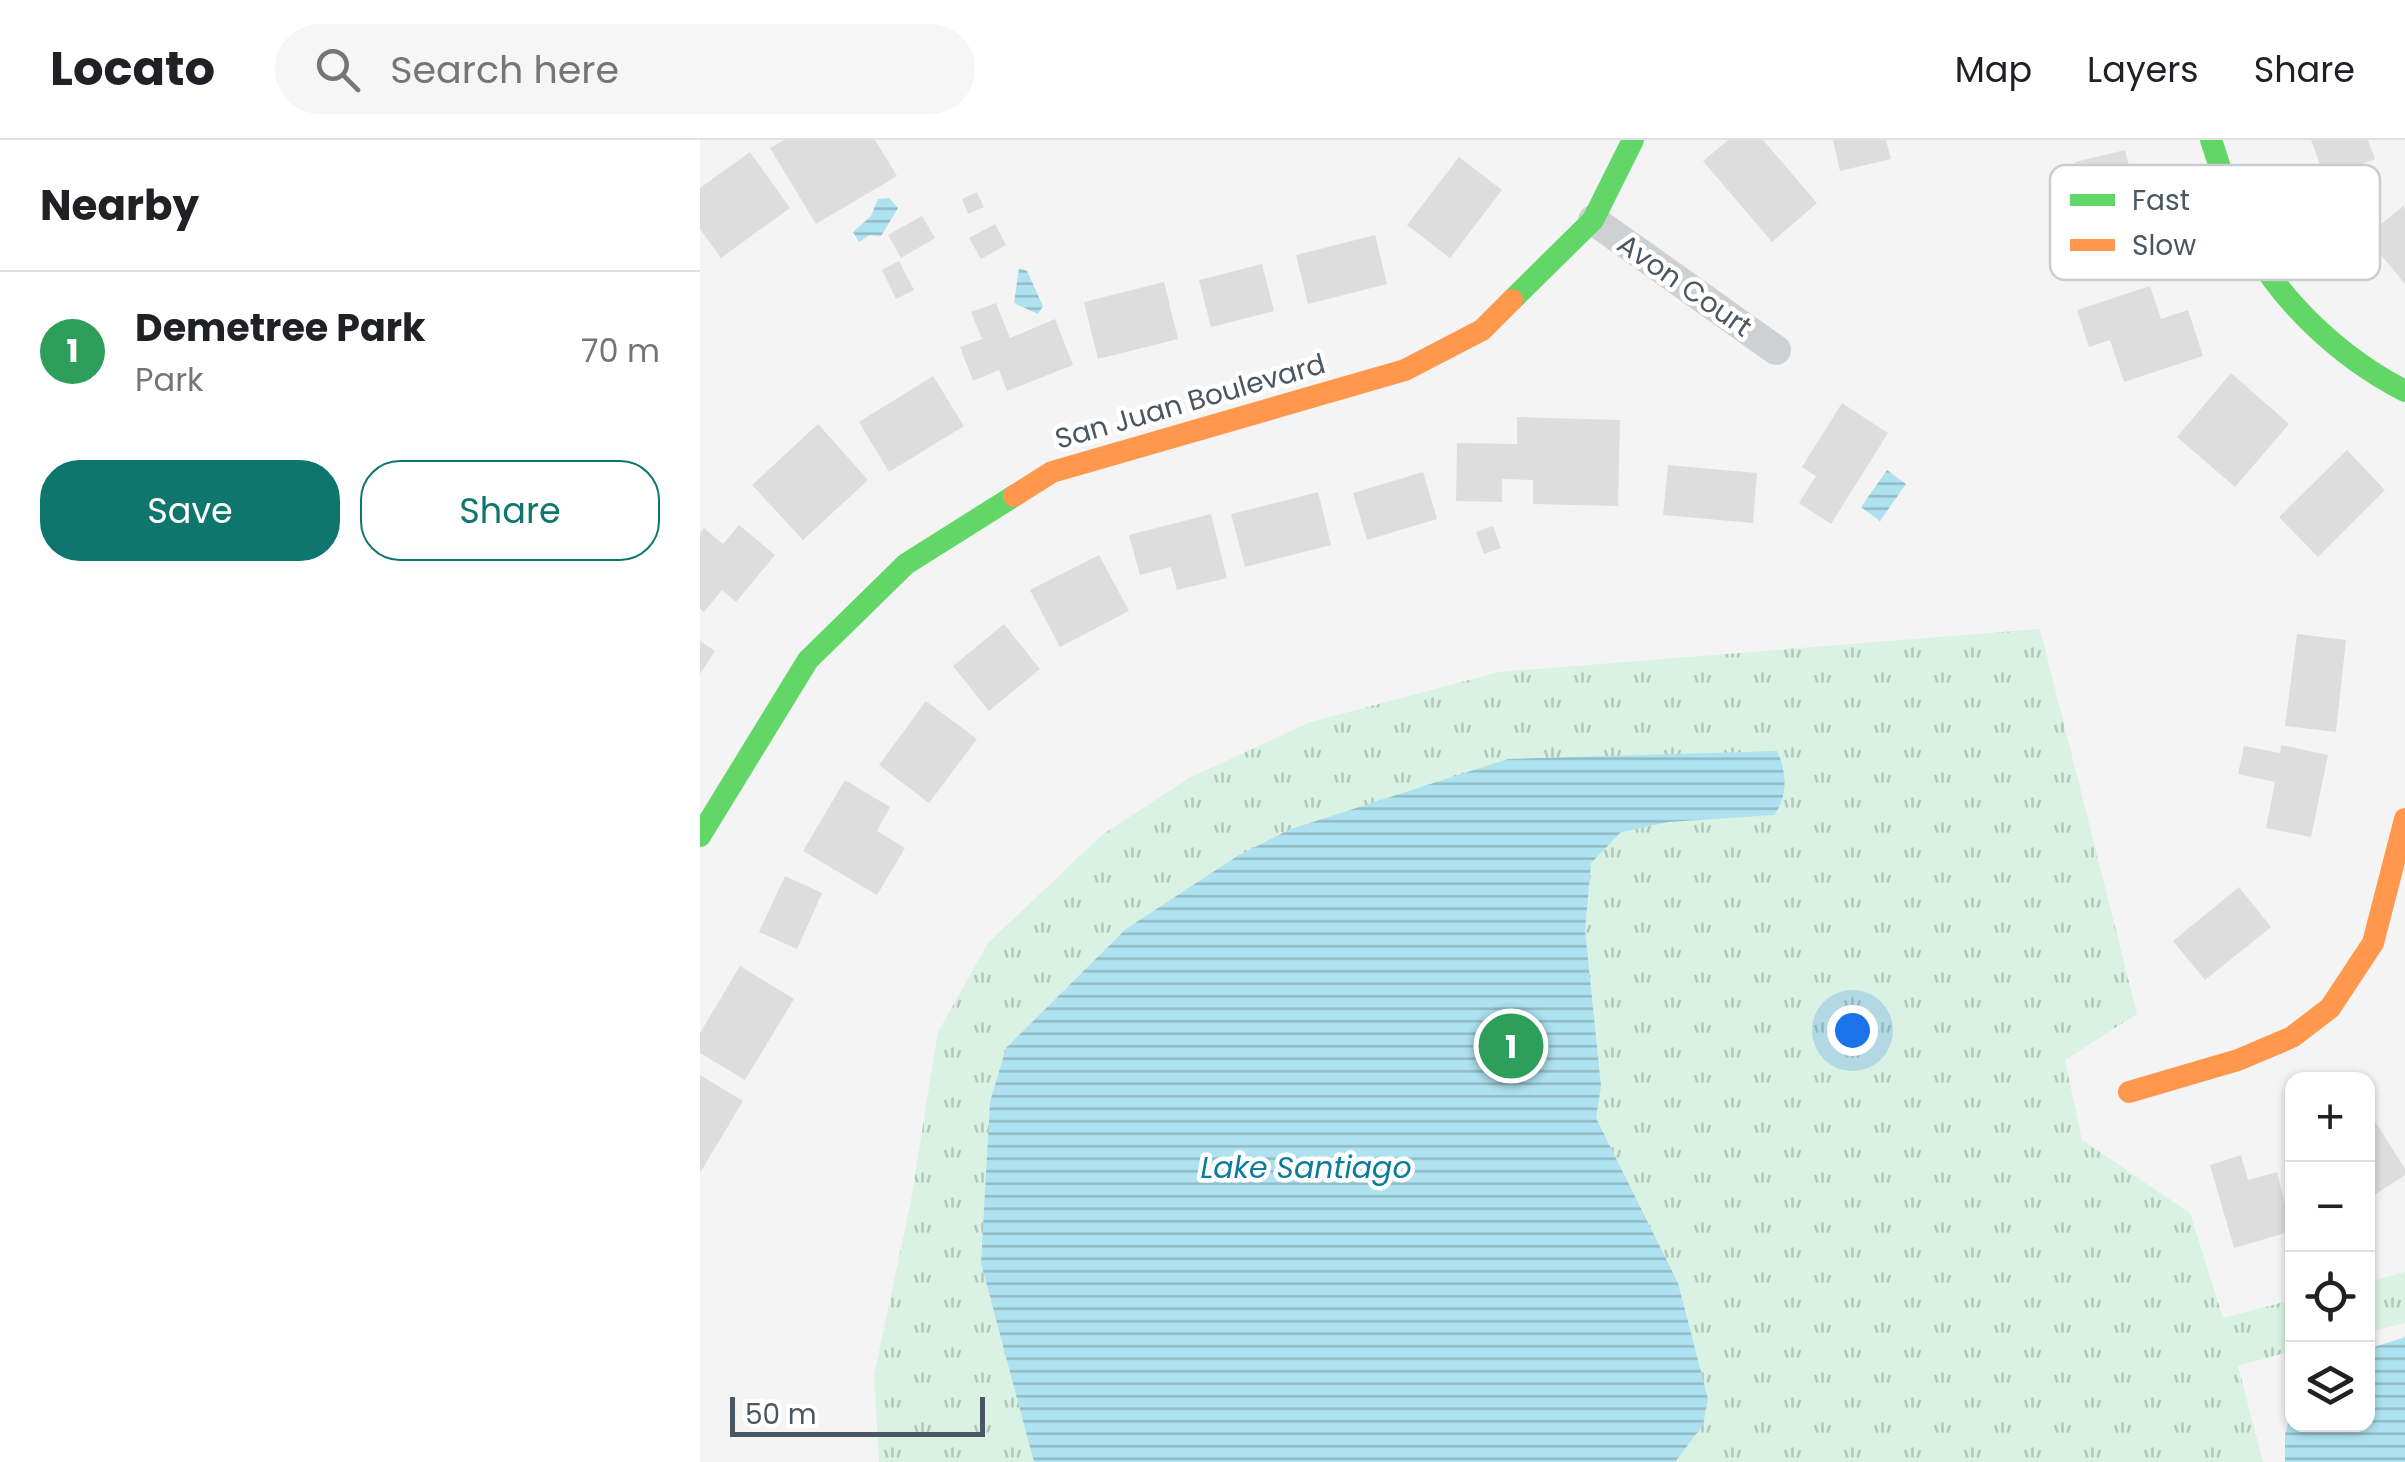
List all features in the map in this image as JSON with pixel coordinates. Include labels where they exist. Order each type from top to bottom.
[{"type":"street","name":"San Juan Boulevard","points":[[700,836],[808,660],[906,564],[1052,472],[1405,370],[1482,330],[1594,220],[1633,140]]},
{"type":"street","points":[[2211,140],[2220,165]]},
{"type":"street","name":"Avon Court","points":[[1594,220],[1776,350]]},
{"type":"street","points":[[2278,280],[2308,318],[2386,383],[2405,391]]},
{"type":"street","points":[[2129,1092],[2238,1060],[2292,1037],[2330,1008],[2372,943],[2405,819]]},
{"type":"green space","points":[[2040,629],[2137,1014],[2065,1060],[2082,1140],[2190,1213],[2223,1318],[2285,1302],[2285,1353],[2238,1366],[2263,1462],[879,1462],[874,1375],[910,1206],[938,1032],[988,943],[1102,835],[1189,778],[1311,722],[1499,672]]},
{"type":"green space","points":[[2405,1272],[2405,1323],[2375,1330],[2375,1280]]},
{"type":"water","points":[[889,198],[898,208],[881,236],[870,235],[859,242],[853,232],[871,216],[878,199]]},
{"type":"water","points":[[1019,268],[1027,271],[1043,306],[1038,314],[1014,303]]},
{"type":"water","points":[[1887,470],[1906,484],[1880,521],[1861,507]]},
{"type":"water","name":"Lake Santiago","points":[[1777,751],[1784,784],[1782,800],[1774,815],[1669,822],[1621,832],[1591,863],[1585,930],[1601,1086],[1596,1118],[1678,1283],[1708,1399],[1703,1425],[1675,1462],[1034,1462],[981,1263],[990,1102],[1006,1048],[1126,929],[1239,855],[1291,829],[1508,759]]},
{"type":"water","points":[[2405,1337],[2405,1462],[2285,1462],[2286,1432],[2375,1432],[2375,1347]]},
{"type":"building","points":[[784,140],[875,140],[897,176],[816,224],[770,148]]},
{"type":"building","points":[[1728,140],[1763,140],[1817,203],[1772,242],[1703,161]]},
{"type":"building","points":[[1833,140],[1886,140],[1891,159],[1840,171]]},
{"type":"building","points":[[2311,140],[2368,140],[2375,159],[2359,165],[2320,165]]},
{"type":"building","points":[[2125,150],[2129,165],[2076,165],[2075,162]]},
{"type":"building","points":[[750,152],[790,208],[721,258],[700,229],[700,188]]},
{"type":"building","points":[[1459,157],[1502,190],[1450,258],[1407,225]]},
{"type":"building","points":[[977,192],[984,207],[968,214],[962,199]]},
{"type":"building","points":[[2403,206],[2405,284],[2380,254],[2380,225]]},
{"type":"building","points":[[922,216],[935,238],[901,258],[888,235]]},
{"type":"building","points":[[995,224],[1006,245],[981,259],[969,238]]},
{"type":"building","points":[[1375,235],[1387,284],[1308,304],[1296,255]]},
{"type":"building","points":[[899,261],[914,290],[896,299],[882,270]]},
{"type":"building","points":[[1262,264],[1274,311],[1211,327],[1199,280]]},
{"type":"building","points":[[1164,282],[1178,339],[1098,359],[1084,302]]},
{"type":"building","points":[[2150,286],[2161,319],[2188,310],[2203,356],[2124,382],[2110,340],[2089,347],[2077,310]]},
{"type":"building","points":[[996,303],[1010,338],[1055,319],[1073,365],[1007,391],[999,370],[973,381],[960,347],[982,339],[971,312]]},
{"type":"building","points":[[2231,373],[2289,424],[2235,487],[2177,437]]},
{"type":"building","points":[[933,376],[964,426],[889,472],[859,422]]},
{"type":"building","points":[[1842,403],[1888,433],[1831,524],[1799,503],[1816,476],[1802,467]]},
{"type":"building","points":[[1517,417],[1620,420],[1618,506],[1533,504],[1533,480],[1502,479],[1502,502],[1456,501],[1457,443],[1517,444]]},
{"type":"building","points":[[818,424],[868,480],[803,540],[752,485]]},
{"type":"building","points":[[2347,450],[2385,490],[2318,557],[2279,517]]},
{"type":"building","points":[[1668,465],[1757,473],[1753,523],[1663,515]]},
{"type":"building","points":[[1423,472],[1437,519],[1367,540],[1353,493]]},
{"type":"building","points":[[1318,492],[1331,545],[1245,567],[1231,514]]},
{"type":"building","points":[[1211,514],[1227,578],[1177,590],[1171,567],[1140,575],[1129,535]]},
{"type":"building","points":[[739,525],[775,555],[736,602],[722,590],[704,612],[700,609],[700,533],[704,528],[723,544]]},
{"type":"building","points":[[1493,526],[1501,548],[1484,554],[1476,532]]},
{"type":"building","points":[[1099,555],[1129,611],[1060,647],[1030,590]]},
{"type":"building","points":[[1004,624],[1040,669],[989,711],[953,666]]},
{"type":"building","points":[[2297,634],[2346,640],[2336,732],[2285,726]]},
{"type":"building","points":[[700,641],[715,651],[700,674]]},
{"type":"building","points":[[926,701],[977,739],[929,803],[879,765]]},
{"type":"building","points":[[2281,745],[2328,755],[2311,837],[2266,828],[2275,782],[2238,774],[2244,746],[2280,753]]},
{"type":"building","points":[[845,780],[890,807],[877,831],[905,848],[877,895],[803,851]]},
{"type":"building","points":[[785,876],[822,893],[797,949],[759,932]]},
{"type":"building","points":[[2239,887],[2271,927],[2205,980],[2173,941]]},
{"type":"building","points":[[740,966],[794,999],[745,1080],[700,1053],[700,1033]]},
{"type":"building","points":[[700,1075],[743,1101],[700,1173]]},
{"type":"building","points":[[2375,1121],[2405,1169],[2405,1175],[2375,1194]]},
{"type":"building","points":[[2241,1155],[2248,1180],[2277,1172],[2285,1203],[2285,1233],[2234,1248],[2210,1165]]},
{"type":"traffic: fast","points":[[1512,300],[1593,220],[1633,140]]},
{"type":"traffic: fast","points":[[2211,140],[2219,165]]},
{"type":"traffic: fast","points":[[2274,280],[2333,343],[2405,391]]},
{"type":"traffic: fast","points":[[700,836],[808,660],[906,564],[1014,496]]},
{"type":"traffic: slow","points":[[1014,496],[1052,472],[1405,370],[1482,330],[1512,300]]},
{"type":"traffic: slow","points":[[2129,1092],[2238,1060],[2292,1037],[2330,1008],[2373,943],[2405,819]]},
{"type":"place","name":"Demetree Park","points":[[1511,1046]]}]
